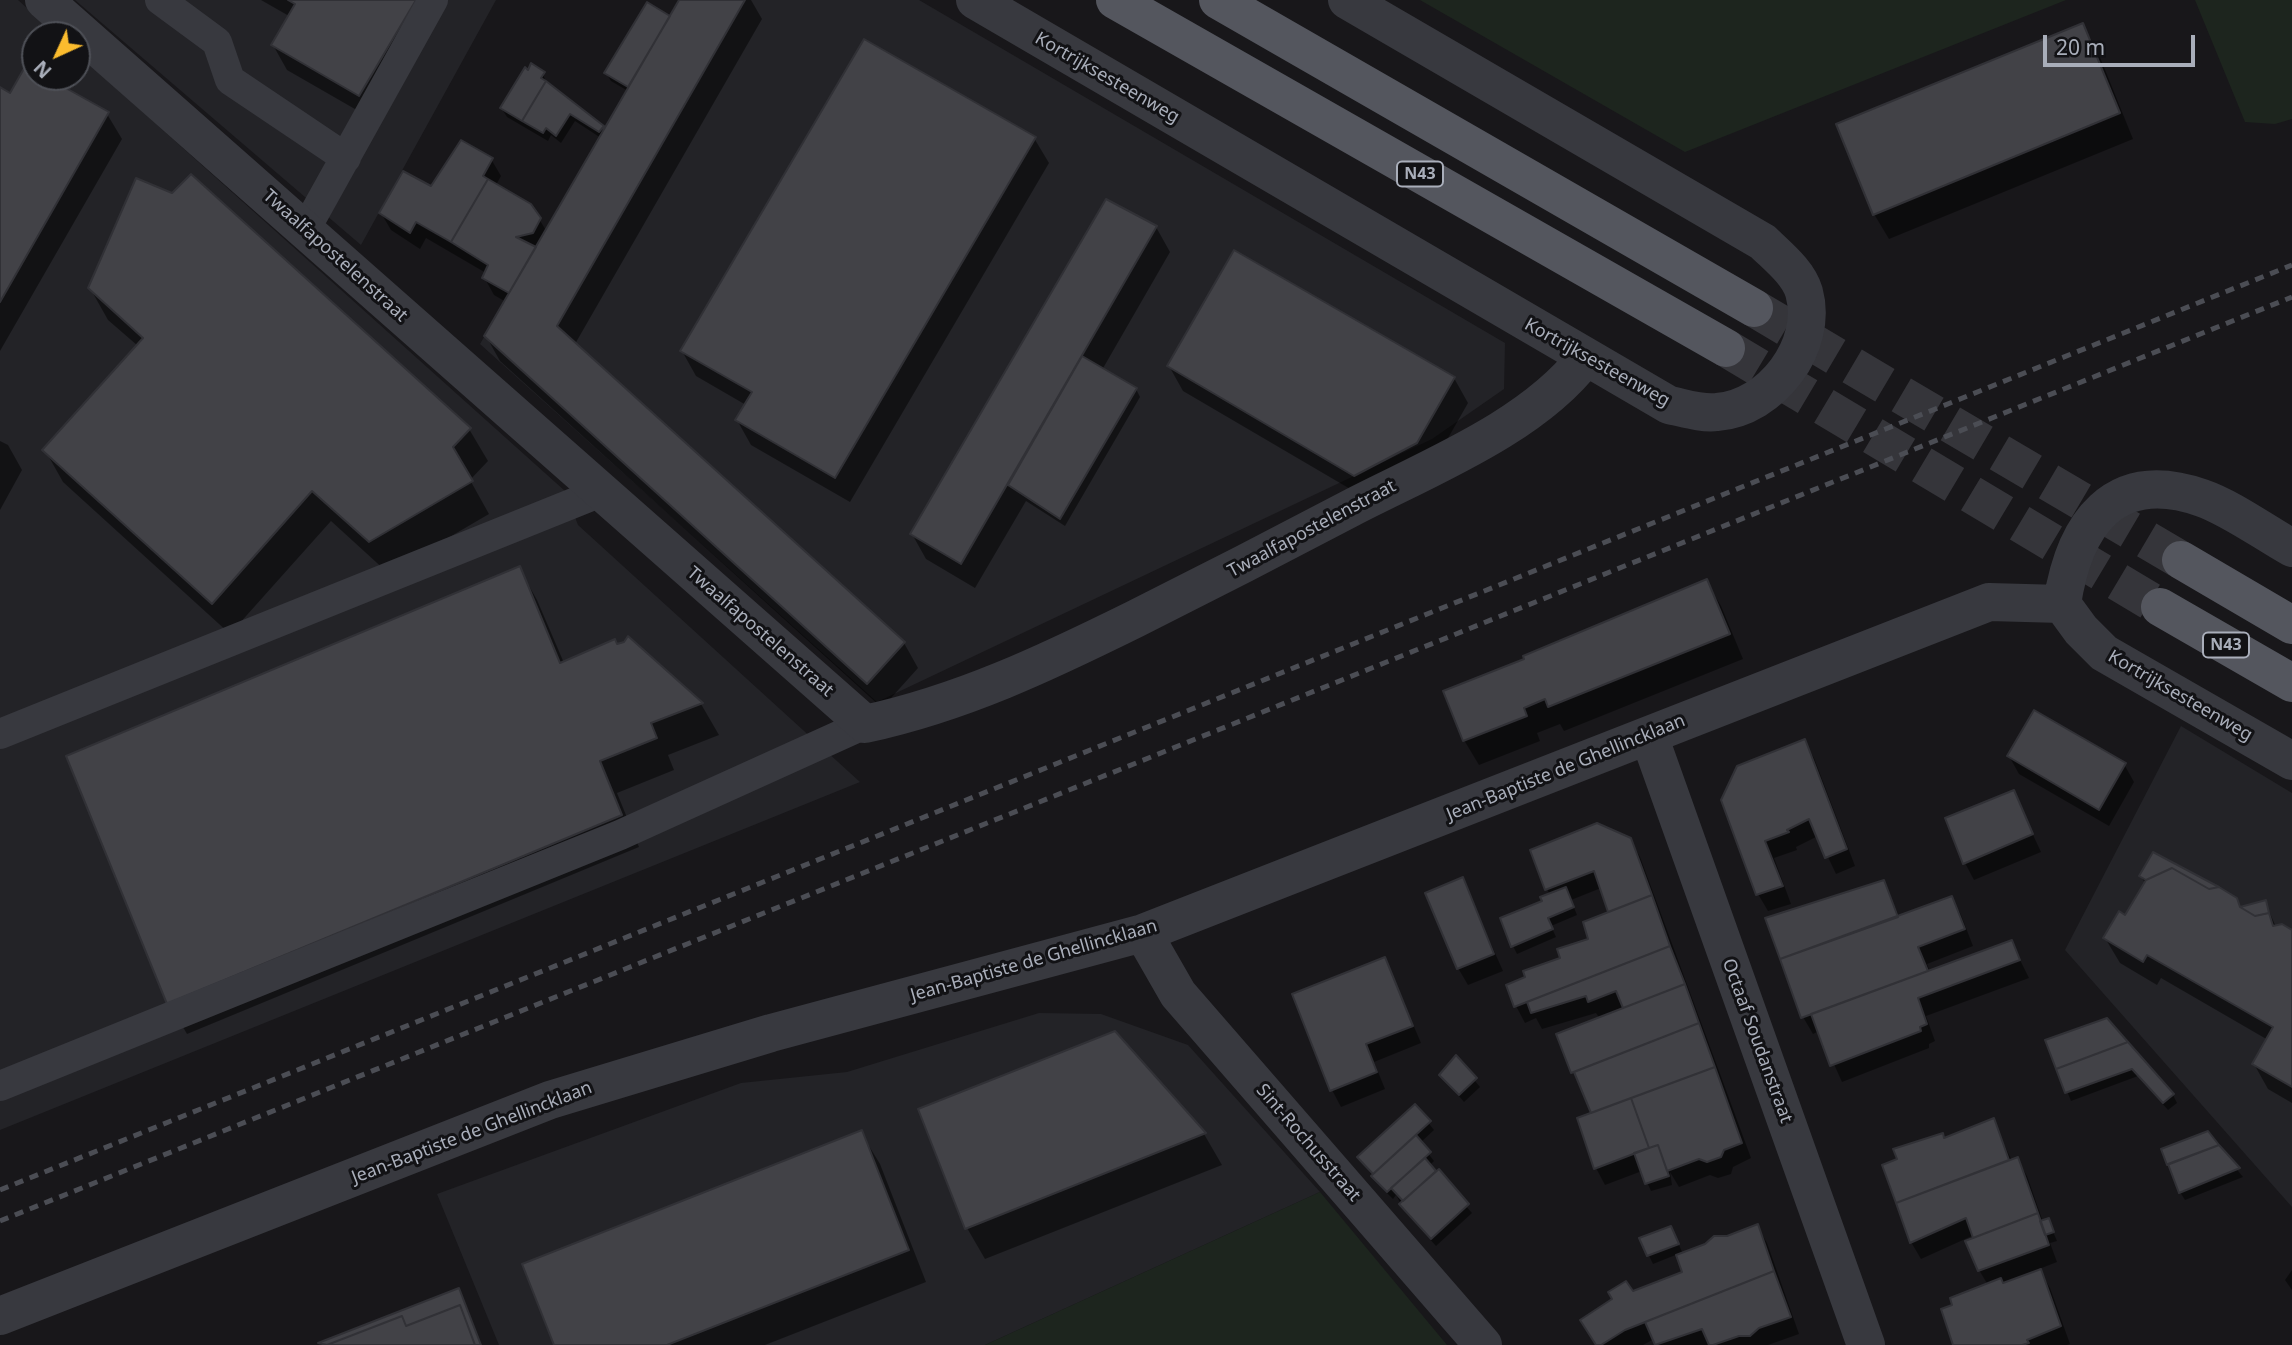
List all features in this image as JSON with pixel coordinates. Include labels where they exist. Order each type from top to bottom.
[{"type":"main road","name":"N43","points":[[1115,0],[1726,348]]},
{"type":"main road","points":[[1218,0],[1754,308]]},
{"type":"main road","points":[[2181,560],[2292,625]]},
{"type":"main road","name":"N43","points":[[2160,607],[2292,683]]},
{"type":"street","name":"Twaalfapostelenstraat","points":[[44,0],[865,724],[914,714],[1024,675],[1235,569],[1495,432],[1544,398],[1573,373],[1585,358]]},
{"type":"street","name":"Kortrijksesteenweg","points":[[975,0],[1669,405],[1717,413],[1755,402],[1793,365],[1806,327],[1804,291],[1788,266],[1763,242],[1347,0]]},
{"type":"street","points":[[2062,604],[2067,574],[2082,533],[2106,506],[2129,492],[2158,490],[2202,498],[2292,548]]},
{"type":"street","name":"Jean-Baptiste de Ghellincklaan","points":[[0,1316],[550,1100],[771,1033],[1143,933],[1648,736],[1931,622],[1989,602],[2062,604]]},
{"type":"street","name":"Kortrijksesteenweg","points":[[2062,604],[2081,630],[2104,653],[2292,761]]},
{"type":"street","name":"Octaaf Soudanstraat","points":[[1648,736],[1866,1345]]},
{"type":"street","name":"Sint-Rochusstraat","points":[[1143,933],[1178,994],[1483,1345]]},
{"type":"lane","points":[[160,0],[217,42],[230,80],[346,158]]},
{"type":"lane","points":[[305,230],[433,0]]},
{"type":"lane","points":[[0,734],[601,492]]},
{"type":"lane","points":[[0,1086],[621,835],[865,724]]},
{"type":"shaded area","points":[[0,0],[18,0],[41,21],[21,21],[21,91],[91,91],[91,66],[565,491],[578,525],[860,782],[0,1130]]},
{"type":"shaded area","points":[[75,0],[496,0],[361,245]]},
{"type":"shaded area","points":[[679,0],[919,0],[1505,343],[1504,389],[1432,439],[877,702],[480,344]]},
{"type":"shaded area","points":[[1420,0],[2066,0],[1685,152]]},
{"type":"shaded area","points":[[2195,0],[2292,0],[2292,119],[2275,124],[2245,122]]},
{"type":"shaded area","points":[[2181,726],[2292,793],[2292,1207],[2065,950]]},
{"type":"shaded area","points":[[1039,1013],[1101,1014],[1188,1045],[1320,1192],[985,1345],[499,1345],[437,1194],[741,1083],[847,1072]]},
{"type":"shaded area","points":[[1320,1192],[1447,1345],[985,1345]]},
{"type":"building","points":[[288,0],[416,0],[359,96],[271,45],[295,4]]},
{"type":"building","points":[[679,0],[745,0],[557,326],[905,642],[867,684],[484,336]]},
{"type":"building","points":[[647,2],[670,16],[628,87],[604,73]]},
{"type":"building","points":[[2083,23],[2120,113],[1873,215],[1836,124]]},
{"type":"building","points":[[864,39],[1036,137],[835,478],[735,420],[752,392],[680,351]]},
{"type":"building","points":[[531,63],[545,72],[541,78],[546,81],[522,121],[500,108],[525,67],[528,70]]},
{"type":"building","points":[[21,74],[21,91],[71,91],[109,112],[0,302],[0,87],[10,93]]},
{"type":"building","points":[[546,81],[604,126],[599,132],[570,114],[556,136],[546,128],[543,133],[522,121]]},
{"type":"building","points":[[461,140],[493,158],[483,176],[488,179],[451,242],[416,222],[410,233],[379,213],[403,171],[431,186]]},
{"type":"building","points":[[191,174],[471,428],[453,447],[473,481],[369,542],[312,491],[212,604],[42,450],[143,338],[88,288],[136,178],[172,193]]},
{"type":"building","points":[[488,179],[531,204],[541,218],[533,233],[516,237],[536,247],[509,293],[482,278],[488,265],[451,242]]},
{"type":"building","points":[[1106,199],[1157,226],[961,564],[910,534]]},
{"type":"building","points":[[1234,250],[1455,377],[1417,443],[1354,476],[1167,366]]},
{"type":"building","points":[[1082,356],[1137,388],[1060,519],[1008,485]]},
{"type":"building","points":[[520,566],[560,663],[615,639],[617,644],[624,642],[628,636],[703,703],[651,723],[657,738],[600,761],[622,815],[167,1004],[66,756]]},
{"type":"building","points":[[1707,579],[1730,634],[1548,707],[1545,699],[1524,708],[1527,716],[1463,741],[1443,691],[1524,659],[1523,656]]},
{"type":"building","points":[[2034,710],[2126,763],[2099,810],[2007,756]]},
{"type":"building","points":[[1805,739],[1847,849],[1825,858],[1809,819],[1787,830],[1789,832],[1765,841],[1783,886],[1756,895],[1721,800],[1737,766]]},
{"type":"building","points":[[2014,790],[2033,834],[1963,864],[1945,818]]},
{"type":"building","points":[[1597,823],[1631,838],[1652,895],[1608,912],[1594,871],[1545,890],[1530,850]]},
{"type":"building","points":[[2153,852],[2219,887],[2209,889],[2172,868],[2146,880],[2139,876]]},
{"type":"building","points":[[2172,868],[2209,889],[2219,887],[2237,898],[2240,907],[2255,916],[2269,913],[2273,926],[2282,924],[2292,930],[2292,1087],[2252,1064],[2273,1027],[2147,955],[2143,962],[2103,938],[2119,911],[2125,915],[2146,880]]},
{"type":"building","points":[[1463,877],[1494,954],[1457,969],[1425,893]]},
{"type":"building","points":[[1884,880],[1898,917],[1780,959],[1765,918]]},
{"type":"building","points":[[1566,887],[1574,907],[1548,918],[1553,929],[1511,947],[1500,918],[1542,901],[1540,897]]},
{"type":"building","points":[[1652,895],[1670,946],[1514,1007],[1506,985],[1525,977],[1523,971],[1560,958],[1557,949],[1588,939],[1583,922]]},
{"type":"building","points":[[1952,896],[1965,929],[1918,947],[1928,971],[1801,1018],[1780,959]]},
{"type":"building","points":[[2266,900],[2269,913],[2255,916],[2240,907]]},
{"type":"building","points":[[2012,940],[2020,960],[1918,998],[1927,1024],[1920,1027],[1921,1031],[1830,1066],[1811,1014]]},
{"type":"building","points":[[1670,946],[1685,984],[1623,1008],[1616,991],[1588,1002],[1586,996],[1531,1013],[1527,1002]]},
{"type":"building","points":[[1385,957],[1413,1026],[1366,1044],[1377,1072],[1330,1091],[1292,994]]},
{"type":"building","points":[[1685,984],[1699,1023],[1571,1073],[1556,1034]]},
{"type":"building","points":[[2107,1018],[2128,1042],[2056,1069],[2045,1040]]},
{"type":"building","points":[[1699,1023],[1715,1067],[1591,1113],[1574,1072]]},
{"type":"building","points":[[1115,1031],[1206,1133],[965,1229],[918,1109]]},
{"type":"building","points":[[2128,1042],[2174,1094],[2163,1103],[2132,1069],[2065,1093],[2056,1069]]},
{"type":"building","points":[[1456,1055],[1477,1078],[1459,1095],[1439,1075]]},
{"type":"building","points":[[1715,1067],[1742,1143],[1724,1150],[1721,1157],[1707,1162],[1699,1159],[1667,1171],[1658,1145],[1649,1148],[1631,1098]]},
{"type":"building","points":[[1631,1098],[1649,1148],[1594,1169],[1577,1118]]},
{"type":"building","points":[[1415,1104],[1431,1121],[1373,1174],[1357,1157]]},
{"type":"building","points":[[1994,1118],[2009,1160],[1896,1203],[1882,1165],[1897,1159],[1893,1149],[1943,1133],[1944,1138]]},
{"type":"building","points":[[862,1130],[909,1250],[667,1345],[554,1345],[522,1264]]},
{"type":"building","points":[[2208,1131],[2219,1145],[2167,1165],[2161,1149]]},
{"type":"building","points":[[1416,1135],[1431,1152],[1387,1192],[1371,1176]]},
{"type":"building","points":[[1658,1145],[1669,1176],[1645,1184],[1634,1153]]},
{"type":"building","points":[[2219,1145],[2240,1168],[2179,1193],[2168,1164]]},
{"type":"building","points":[[2018,1157],[2038,1213],[1973,1238],[1966,1218],[1910,1243],[1896,1203]]},
{"type":"building","points":[[1425,1158],[1436,1171],[1403,1201],[1391,1188]]},
{"type":"building","points":[[1439,1169],[1469,1204],[1431,1239],[1399,1204]]},
{"type":"building","points":[[2038,1213],[2049,1245],[1978,1271],[1965,1241]]},
{"type":"building","points":[[2049,1218],[2054,1232],[2045,1235],[2040,1221]]},
{"type":"building","points":[[1758,1224],[1774,1271],[1625,1330],[1601,1345],[1596,1345],[1580,1320],[1612,1299],[1608,1292],[1626,1281],[1633,1291],[1682,1272],[1676,1255],[1705,1244],[1714,1236],[1727,1236]]},
{"type":"building","points":[[1671,1226],[1679,1244],[1647,1256],[1639,1238]]},
{"type":"building","points":[[2041,1269],[2061,1326],[2027,1340],[2029,1343],[2022,1345],[1953,1345],[1941,1309],[1952,1305],[1950,1298],[2001,1278],[2003,1283]]},
{"type":"building","points":[[1774,1271],[1791,1317],[1759,1328],[1750,1336],[1739,1336],[1713,1345],[1709,1345],[1702,1329],[1655,1345],[1645,1322]]},
{"type":"building","points":[[459,1288],[481,1345],[475,1345],[460,1305],[406,1326],[402,1316],[327,1345],[318,1343]]},
{"type":"building","points":[[460,1305],[475,1345],[327,1345],[402,1316],[406,1326]]},
{"type":"tunnel","points":[[1754,308],[2181,560]]},
{"type":"tunnel","points":[[1726,348],[2160,607]]},
{"type":"railway","points":[[0,1190],[2292,265]]},
{"type":"railway","points":[[0,1221],[2292,297]]}]
